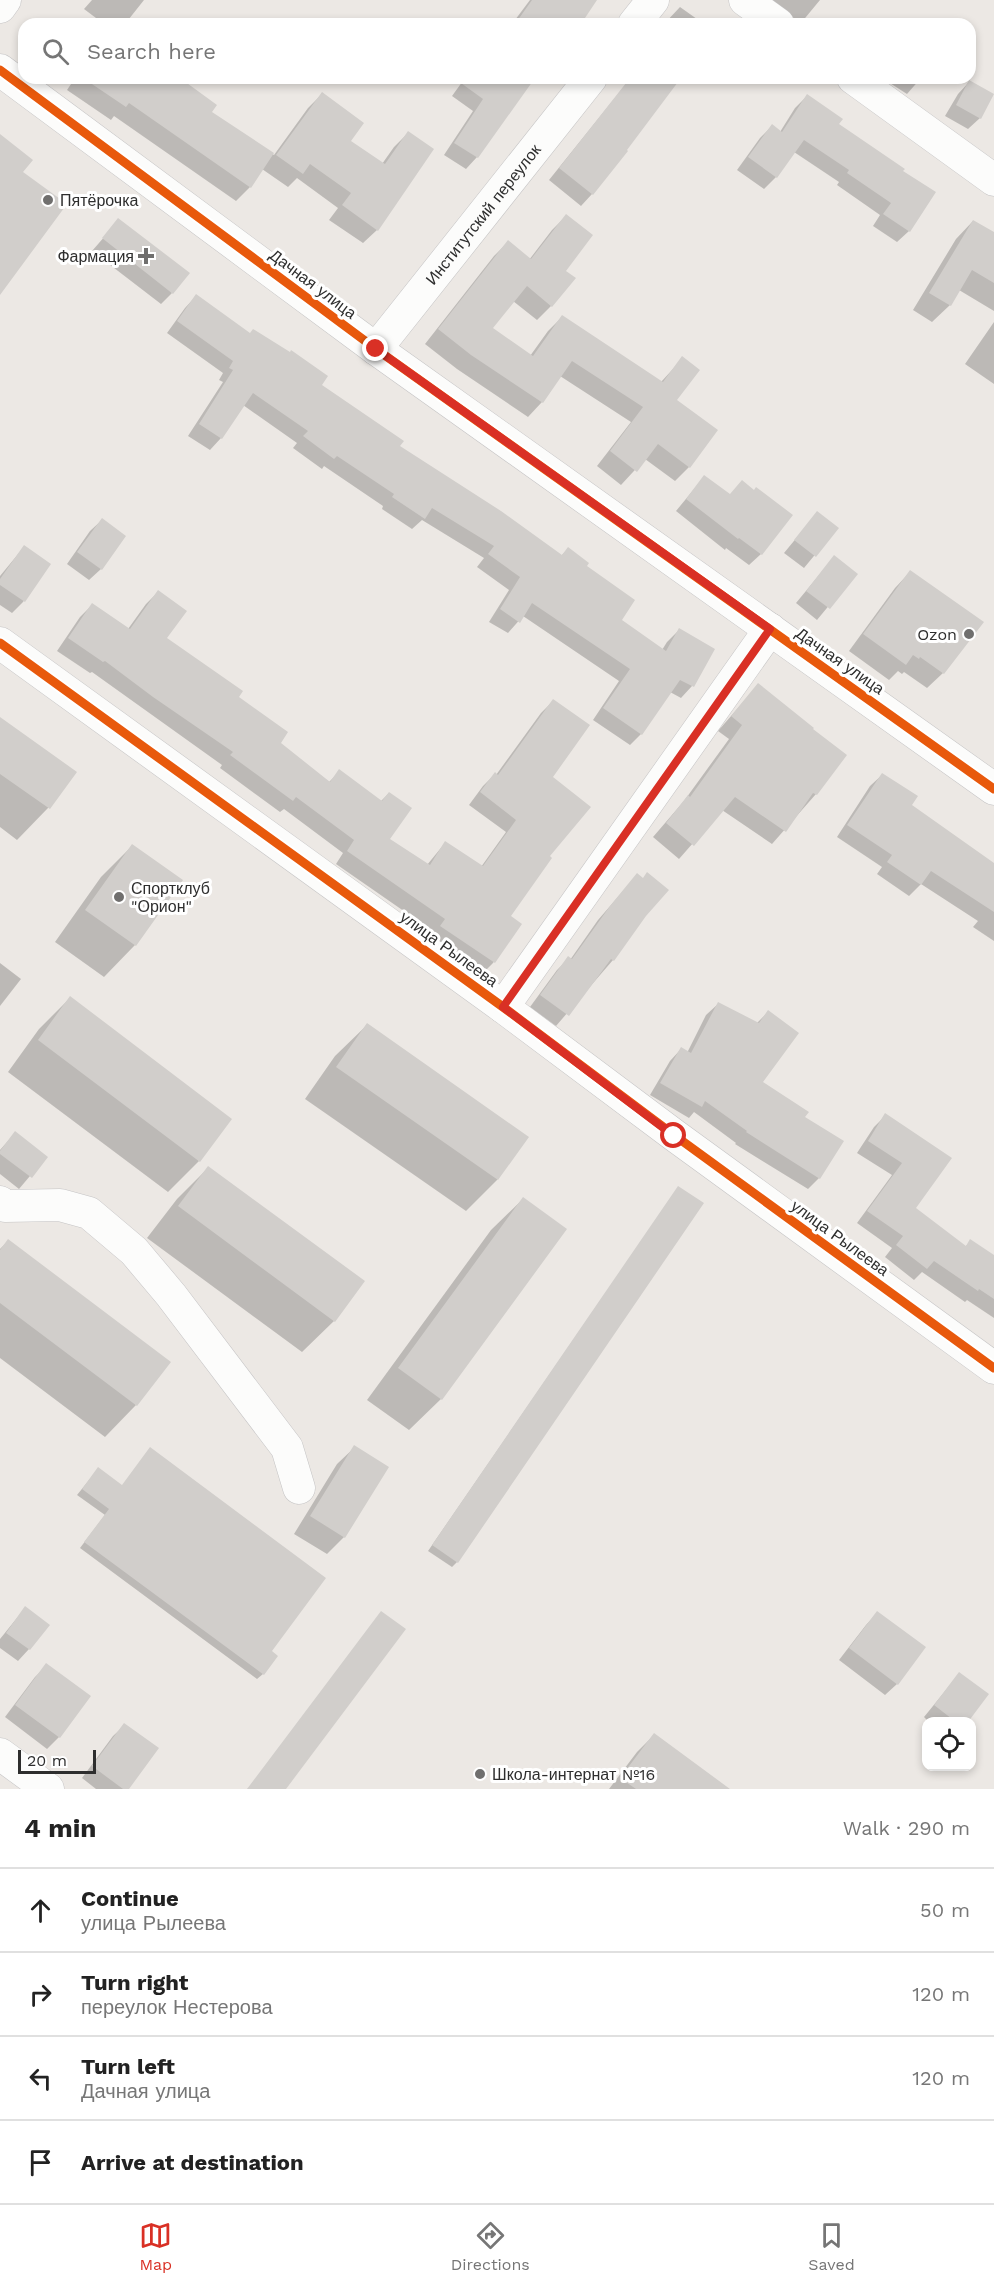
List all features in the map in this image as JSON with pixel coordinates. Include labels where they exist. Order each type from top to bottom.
[{"type":"street","points":[[0,7],[5,0]]},
{"type":"street","points":[[639,18],[653,0]]},
{"type":"street","points":[[745,0],[770,18]]},
{"type":"street","name":"Дачная улица","points":[[0,70],[18,83]]},
{"type":"street","name":"Дачная улица","points":[[19,84],[376,349],[994,789]]},
{"type":"street","name":"Институтский переулок","points":[[376,349],[586,84]]},
{"type":"street","points":[[861,84],[994,180]]},
{"type":"street","points":[[503,1007],[770,629]]},
{"type":"street","name":"улица Рылеева","points":[[0,644],[503,1007],[674,1136],[994,1368]]},
{"type":"street","points":[[0,1202],[5,1206],[60,1205],[89,1213],[134,1251],[171,1295],[287,1448],[299,1488]]},
{"type":"street","points":[[0,1754],[48,1789]]},
{"type":"building","points":[[532,0],[597,0],[585,18],[519,18]]},
{"type":"building","points":[[92,84],[188,84],[217,105],[212,112],[274,153],[251,188],[129,103],[126,107]]},
{"type":"building","points":[[462,84],[531,84],[478,158],[454,143],[483,99]]},
{"type":"building","points":[[625,84],[676,84],[593,195],[559,168]]},
{"type":"building","points":[[967,84],[976,84],[994,94],[981,119],[956,105]]},
{"type":"building","points":[[322,92],[364,123],[351,141],[385,164],[408,131],[434,149],[378,231],[342,205],[351,193],[310,164],[303,174],[276,155]]},
{"type":"building","points":[[807,94],[843,119],[839,124],[936,192],[910,232],[883,214],[891,203],[847,173],[849,170],[804,140],[777,178],[748,157],[772,124],[782,132]]},
{"type":"building","points":[[0,134],[33,160],[23,172],[67,204],[0,295]]},
{"type":"building","points":[[566,214],[593,235],[566,271],[576,278],[552,307],[527,286],[493,328],[533,356],[562,315],[663,382],[682,356],[700,370],[677,400],[718,430],[690,468],[658,444],[637,472],[610,451],[643,407],[572,361],[543,403],[471,355],[438,329],[508,240],[531,259]]},
{"type":"building","name":"Фармация","points":[[118,218],[190,273],[173,294],[102,238]]},
{"type":"building","points":[[973,220],[994,232],[994,283],[972,270],[951,306],[929,293]]},
{"type":"building","points":[[196,294],[250,333],[253,329],[290,352],[291,350],[328,376],[322,385],[404,441],[400,446],[501,511],[562,555],[568,547],[589,563],[587,566],[635,600],[622,620],[666,651],[679,628],[715,649],[694,687],[680,680],[642,735],[603,708],[630,669],[532,603],[520,623],[500,609],[520,577],[488,554],[494,546],[432,508],[425,519],[392,497],[394,494],[337,456],[334,459],[303,436],[308,431],[253,393],[222,439],[199,424],[233,370],[229,368],[233,361],[177,321]]},
{"type":"building","points":[[704,475],[730,494],[742,480],[754,490],[756,487],[793,515],[762,555],[686,499]]},
{"type":"building","points":[[817,511],[839,528],[816,557],[794,540]]},
{"type":"building","points":[[102,518],[126,536],[102,570],[77,552]]},
{"type":"building","points":[[24,545],[51,564],[25,602],[0,585],[0,579]]},
{"type":"building","points":[[834,555],[858,574],[830,609],[806,591]]},
{"type":"building","points":[[910,570],[984,622],[944,674],[920,657],[919,659],[913,655],[906,665],[863,634]]},
{"type":"building","points":[[158,590],[187,611],[167,638],[243,691],[239,697],[288,732],[281,743],[330,782],[339,769],[382,801],[389,792],[412,808],[390,839],[430,865],[445,841],[483,866],[516,820],[480,792],[495,772],[498,775],[553,699],[590,725],[553,777],[591,807],[550,856],[552,858],[511,916],[522,924],[495,963],[440,926],[445,919],[347,851],[354,840],[296,797],[293,801],[230,755],[233,752],[105,661],[103,662],[68,638],[92,603],[130,629]]},
{"type":"building","points":[[758,683],[847,755],[817,795],[813,793],[786,832],[735,797],[694,846],[666,823],[688,795],[690,797],[742,725],[731,716]]},
{"type":"building","points":[[0,717],[77,772],[50,809],[0,774]]},
{"type":"building","points":[[882,773],[918,796],[912,805],[994,863],[994,912],[931,871],[921,885],[887,862],[892,855],[847,825]]},
{"type":"building","points":[[132,844],[183,880],[136,946],[85,910]]},
{"type":"building","points":[[647,872],[669,890],[646,916],[614,961],[611,959],[569,1016],[540,995],[568,956],[572,959],[637,873],[643,878]]},
{"type":"building","points":[[70,996],[232,1119],[200,1162],[38,1040]]},
{"type":"building","points":[[718,1002],[759,1023],[768,1010],[799,1033],[763,1082],[809,1112],[805,1117],[844,1141],[820,1179],[746,1132],[705,1101],[702,1107],[660,1083],[681,1047],[691,1053]]},
{"type":"building","points":[[367,1023],[529,1137],[498,1180],[336,1067]]},
{"type":"building","points":[[885,1113],[952,1158],[916,1208],[966,1246],[970,1239],[994,1255],[994,1299],[979,1289],[978,1291],[934,1261],[927,1269],[896,1245],[903,1236],[867,1211],[902,1163],[868,1141]]},
{"type":"building","points":[[15,1131],[48,1157],[32,1178],[0,1154]]},
{"type":"building","points":[[208,1166],[365,1281],[335,1322],[178,1206]]},
{"type":"building","points":[[678,1186],[704,1203],[458,1563],[432,1545]]},
{"type":"building","points":[[523,1197],[567,1229],[442,1400],[398,1368]]},
{"type":"building","points":[[8,1239],[171,1362],[137,1406],[0,1303],[0,1250]]},
{"type":"building","points":[[354,1445],[389,1467],[345,1538],[310,1516]]},
{"type":"building","points":[[150,1447],[326,1578],[272,1651],[278,1656],[264,1675],[84,1542],[109,1509],[82,1489],[98,1467],[122,1485]]},
{"type":"building","points":[[25,1606],[50,1625],[30,1650],[6,1633]]},
{"type":"building","points":[[381,1611],[406,1629],[286,1789],[247,1789]]},
{"type":"building","points":[[877,1611],[926,1647],[898,1685],[849,1648]]},
{"type":"building","points":[[46,1663],[91,1696],[60,1738],[15,1705]]},
{"type":"building","points":[[959,1672],[989,1694],[972,1717],[950,1717],[934,1705]]},
{"type":"building","points":[[124,1723],[159,1748],[129,1789],[123,1789],[92,1766]]},
{"type":"building","points":[[654,1733],[730,1789],[636,1789],[620,1778]]},
{"type":"cycle path","points":[[0,70],[18,83]]},
{"type":"cycle path","points":[[19,84],[376,349],[994,789]]},
{"type":"cycle path","points":[[0,643],[503,1007],[674,1135],[994,1368]]},
{"type":"place","name":"Пятёрочка","points":[[48,200]]},
{"type":"place","name":"Фармация","points":[[146,256]]},
{"type":"place","name":"Ozon","points":[[969,634]]},
{"type":"place","name":"Спортклуб \"Орион\"","points":[[119,897]]},
{"type":"place","name":"Школа-интернат №16","points":[[480,1774]]},
{"type":"route","points":[[376,349],[770,629],[503,1007],[674,1136]]}]
